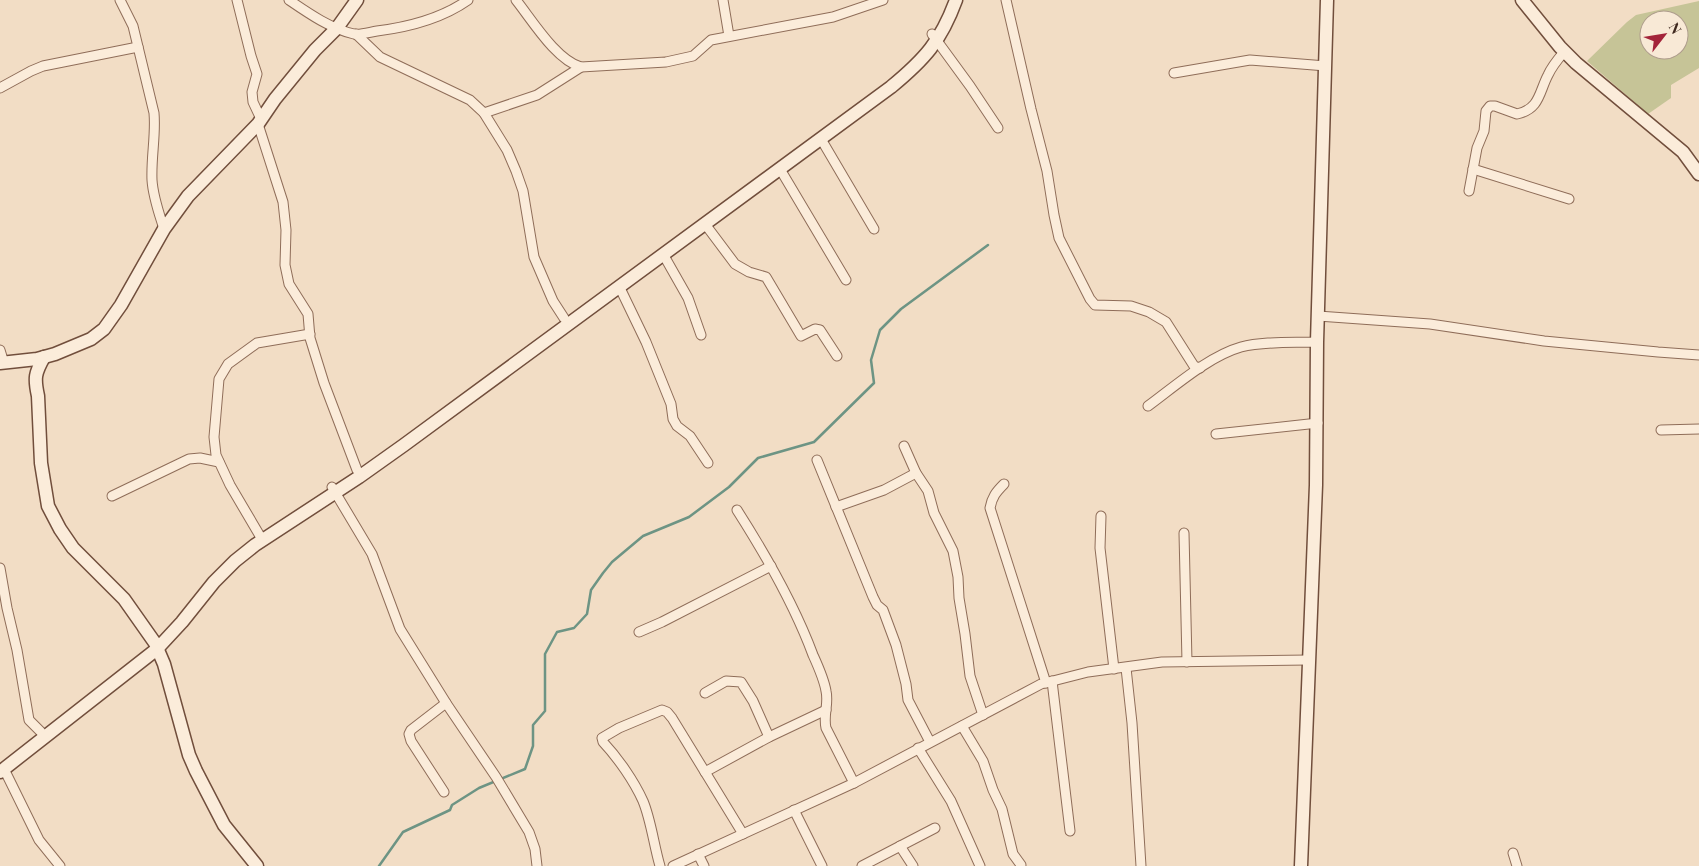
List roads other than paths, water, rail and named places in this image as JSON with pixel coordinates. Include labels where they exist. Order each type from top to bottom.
[{"type":"street","points":[[120,0],[134,26],[154,113],[152,180],[154,199],[164,229]]},
{"type":"street","points":[[237,0],[257,74],[252,92],[253,102],[283,202],[286,230],[285,265],[289,284],[306,309],[310,334],[324,383],[357,470]]},
{"type":"street","points":[[289,0],[304,11],[338,28],[356,34],[380,57],[470,100],[484,113],[516,171],[523,191],[534,257],[553,301],[564,318]]},
{"type":"street","points":[[0,350],[2,363],[44,357],[91,339],[104,329],[121,305],[164,229],[188,196],[260,122],[275,99],[315,50],[338,28],[357,0]]},
{"type":"street","points":[[356,34],[416,24],[444,14],[468,0]]},
{"type":"street","points":[[516,0],[561,56],[574,65],[581,67],[666,62],[692,56],[711,40],[833,17],[883,0]]},
{"type":"street","points":[[722,0],[729,36]]},
{"type":"street","points":[[1,768],[156,646],[182,622],[214,582],[235,560],[333,490],[357,470],[886,82],[934,38],[948,0]]},
{"type":"street","points":[[1,768],[41,732],[156,646],[231,556],[404,445],[905,76],[934,38],[956,0]]},
{"type":"street","points":[[1006,0],[1031,109],[1048,171],[1059,238],[1090,299],[1095,305],[1138,307],[1166,322],[1194,366],[1200,368]]},
{"type":"street","points":[[1301,866],[1318,423],[1317,342],[1327,0]]},
{"type":"street","points":[[1522,0],[1564,52],[1683,152],[1699,174]]},
{"type":"street","points":[[934,38],[970,86],[998,128]]},
{"type":"street","points":[[0,88],[43,66],[138,47]]},
{"type":"street","points":[[1469,190],[1477,148],[1484,131],[1486,111],[1490,106],[1495,106],[1517,114],[1531,108],[1538,100],[1546,78],[1553,66],[1564,52]]},
{"type":"street","points":[[1174,73],[1250,60],[1326,66]]},
{"type":"street","points":[[484,113],[537,95],[581,67]]},
{"type":"street","points":[[821,138],[874,229]]},
{"type":"street","points":[[780,168],[846,280]]},
{"type":"street","points":[[1473,169],[1569,199]]},
{"type":"street","points":[[705,224],[735,264],[749,272],[766,277],[801,336],[815,329],[820,330],[837,356]]},
{"type":"street","points":[[663,254],[688,298],[701,335]]},
{"type":"street","points":[[619,286],[646,342],[671,404],[673,419],[677,426],[690,436],[708,462]]},
{"type":"street","points":[[1318,316],[1430,324],[1544,341],[1699,355]]},
{"type":"street","points":[[260,536],[230,486],[216,455],[214,437],[219,378],[228,364],[256,342],[310,334]]},
{"type":"street","points":[[1148,406],[1200,368],[1233,350],[1243,347],[1317,342]]},
{"type":"street","points":[[44,357],[36,371],[35,384],[38,396],[43,478],[48,506],[73,548],[124,599],[156,646],[166,672],[196,771],[224,825],[257,866]]},
{"type":"street","points":[[18,362],[35,384]]},
{"type":"street","points":[[1216,434],[1318,423]]},
{"type":"street","points":[[1661,430],[1699,429]]},
{"type":"street","points":[[904,446],[916,473],[928,491],[934,512],[953,551],[958,576],[959,598],[970,676],[983,715]]},
{"type":"street","points":[[112,496],[189,459],[200,458],[218,462]]},
{"type":"street","points":[[816,460],[873,597],[877,605],[883,610],[896,645],[908,700],[930,742]]},
{"type":"street","points":[[836,507],[884,490],[916,473]]},
{"type":"street","points":[[1004,484],[991,500],[990,508],[1049,682],[1070,831]]},
{"type":"street","points":[[333,490],[370,549],[400,629],[446,703],[496,777],[533,841],[536,849],[537,866]]},
{"type":"street","points":[[737,510],[771,566],[800,621],[826,688],[828,700],[824,718],[826,728],[854,783]]},
{"type":"street","points":[[1101,516],[1100,548],[1114,669]]},
{"type":"street","points":[[1184,533],[1187,662]]},
{"type":"street","points":[[639,632],[771,566]]},
{"type":"street","points":[[0,573],[17,650],[29,720],[41,732]]},
{"type":"street","points":[[673,866],[854,783],[1027,690],[1049,682],[1088,672],[1162,662],[1308,660]]},
{"type":"street","points":[[1126,668],[1132,723],[1141,866]]},
{"type":"street","points":[[706,693],[726,681],[741,682],[753,701],[769,737]]},
{"type":"street","points":[[444,792],[411,741],[409,734],[446,703]]},
{"type":"street","points":[[660,866],[643,802],[602,738],[619,728],[662,710],[667,712],[672,718],[743,834]]},
{"type":"street","points":[[705,772],[769,737],[826,710]]},
{"type":"street","points":[[962,726],[983,761],[993,790],[1002,808],[1013,854],[1021,865]]},
{"type":"street","points":[[918,748],[951,800],[980,866]]},
{"type":"street","points":[[1,768],[39,840],[60,866]]},
{"type":"street","points":[[794,810],[822,866]]},
{"type":"street","points":[[862,866],[935,828]]},
{"type":"street","points":[[900,846],[912,866]]},
{"type":"street","points":[[1513,853],[1517,866]]},
{"type":"street","points":[[698,854],[704,866]]},
{"type":"waterway","points":[[379,866],[403,832],[450,810],[452,805],[479,788],[525,769],[533,746],[533,725],[545,711],[545,654],[557,632],[574,628],[587,614],[591,590],[612,562],[643,536],[689,517],[729,487],[758,458],[814,442],[874,383],[871,360],[880,330],[901,309],[988,245]]}]
